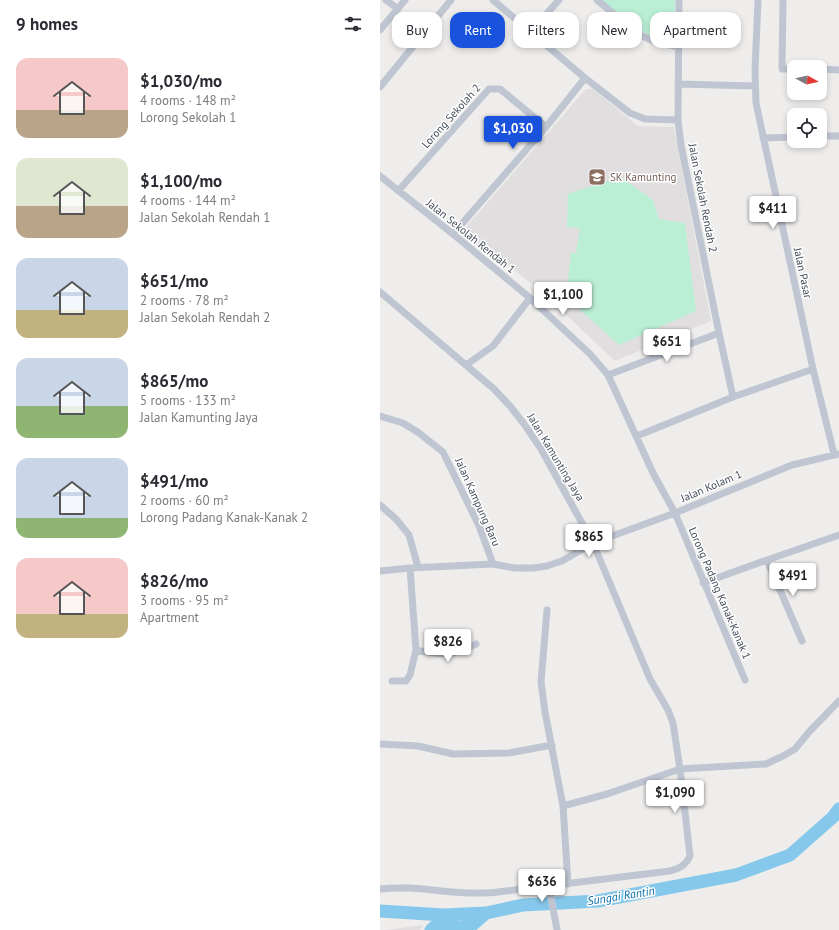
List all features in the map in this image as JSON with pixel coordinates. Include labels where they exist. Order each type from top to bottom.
[{"type":"street","points":[[386,0],[398,9]]},
{"type":"street","points":[[380,30],[405,0]]},
{"type":"street","points":[[380,87],[451,0]]},
{"type":"street","points":[[493,0],[513,16]]},
{"type":"street","points":[[548,12],[559,0]]},
{"type":"street","points":[[597,0],[638,34],[650,39]]},
{"type":"street","name":"Jalan Sekolah Rendah 2","points":[[679,0],[679,12]]},
{"type":"street","name":"Jalan Pasar","points":[[758,0],[755,86],[756,103],[812,369],[837,454]]},
{"type":"street","points":[[783,0],[782,69],[787,69]]},
{"type":"street","points":[[551,48],[585,78],[637,117],[645,119],[678,120]]},
{"type":"street","name":"Jalan Sekolah Rendah 2","points":[[679,48],[678,120],[683,153],[733,396]]},
{"type":"street","points":[[827,69],[839,70]]},
{"type":"street","points":[[453,234],[546,127],[585,78]]},
{"type":"street","points":[[678,84],[755,86]]},
{"type":"street","name":"Lorong Sekolah 2","points":[[398,191],[489,89],[500,89],[546,127]]},
{"type":"street","points":[[827,136],[839,136]]},
{"type":"street","points":[[763,138],[787,137]]},
{"type":"street","name":"Jalan Sekolah Rendah 1","points":[[380,176],[530,298],[590,354],[608,375],[654,475],[675,513]]},
{"type":"street","name":"Jalan Kamunting Jaya","points":[[380,292],[494,389],[510,406],[541,449],[593,543],[650,679],[668,710],[673,723],[690,856],[686,863],[680,868],[670,871],[476,894],[420,888],[380,889]]},
{"type":"street","points":[[466,365],[492,346],[530,298]]},
{"type":"street","points":[[608,375],[719,333]]},
{"type":"street","points":[[637,436],[733,396],[812,369]]},
{"type":"street","name":"Jalan Kampung Baru","points":[[380,416],[403,423],[419,433],[443,452],[479,526],[493,564]]},
{"type":"street","name":"Jalan Kolam 1","points":[[380,571],[414,567],[493,564],[515,568],[547,566],[562,561],[593,543],[675,513],[792,465],[837,454]]},
{"type":"street","points":[[380,505],[396,519],[409,535],[414,567],[416,650],[410,674],[406,681],[392,681]]},
{"type":"street","name":"Lorong Padang Kanak-Kanak 1","points":[[675,513],[703,583],[745,680]]},
{"type":"street","points":[[703,583],[839,535]]},
{"type":"street","points":[[767,560],[802,641]]},
{"type":"street","points":[[547,610],[541,682],[545,712],[563,806],[568,884]]},
{"type":"street","points":[[416,650],[437,654],[454,654],[476,644]]},
{"type":"street","points":[[563,806],[607,794],[680,769],[766,764],[795,749],[839,701]]},
{"type":"street","points":[[380,744],[418,746],[453,754],[509,753],[552,745]]},
{"type":"street","points":[[549,886],[557,930]]},
{"type":"shaded area","name":"SK Kamunting","points":[[586,89],[593,89],[638,126],[674,127],[711,321],[615,361],[543,293],[467,233],[467,226]]},
{"type":"shaded area","points":[[423,925],[420,930],[385,930]]},
{"type":"green space","points":[[599,0],[675,0],[675,12],[650,12],[650,35],[642,31],[642,12],[615,12]]},
{"type":"green space","points":[[620,177],[653,200],[659,219],[685,223],[696,311],[619,345],[566,297],[571,253],[576,253],[580,228],[567,227],[568,194]]},
{"type":"waterway","name":"Sungai Rantin","points":[[380,911],[444,915],[486,913],[523,905],[598,901],[736,875],[790,855],[833,817],[839,809]]},
{"type":"waterway","points":[[431,930],[434,927],[453,926],[460,928],[471,926],[486,913]]},
{"type":"place","name":"SK Kamunting","points":[[597,177]]}]
